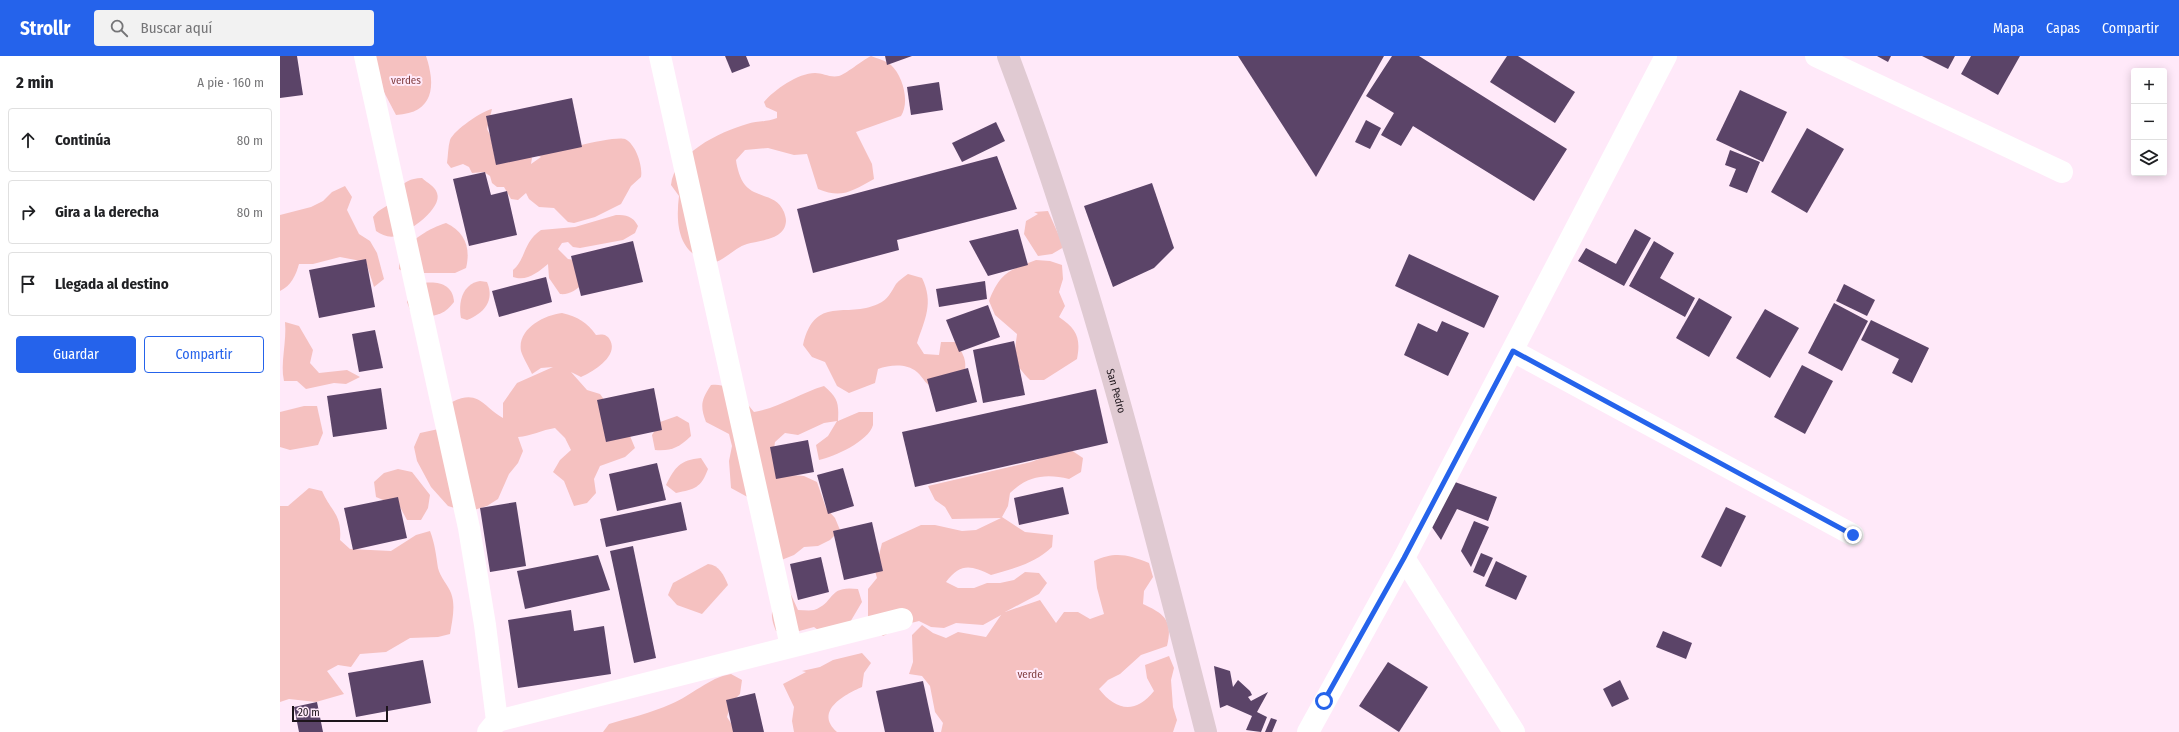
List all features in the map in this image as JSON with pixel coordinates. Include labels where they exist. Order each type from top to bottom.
[{"type":"main road","name":"San Pedro","points":[[1008,56],[1037,134],[1129,433],[1206,732]]},
{"type":"street","points":[[365,56],[469,528],[485,625],[493,726],[791,646],[902,619]]},
{"type":"street","points":[[660,56],[791,646]]},
{"type":"street","points":[[1308,732],[1404,558],[1666,56]]},
{"type":"street","points":[[1816,56],[2062,172]]},
{"type":"street","points":[[1513,351],[1853,535]]},
{"type":"street","points":[[1404,558],[1514,732]]},
{"type":"green space","name":"verdes","points":[[370,56],[426,56],[431,78],[431,87],[429,96],[425,103],[418,109],[409,113],[396,115],[374,73]]},
{"type":"green space","points":[[871,56],[891,65],[902,82],[905,97],[904,110],[901,116],[856,132],[872,164],[874,179],[847,192],[826,192],[818,189],[807,154],[794,155],[768,148],[745,150],[736,160],[742,180],[750,189],[771,199],[781,206],[786,218],[785,227],[777,236],[743,245],[724,258],[712,263],[702,259],[687,248],[683,241],[678,224],[679,196],[671,185],[674,174],[689,154],[711,139],[736,128],[754,122],[777,118],[777,112],[766,107],[764,102],[774,92],[794,79],[815,73],[839,76]]},
{"type":"green space","points":[[492,109],[487,129],[496,147],[528,153],[532,158],[531,164],[541,157],[538,156],[619,138],[625,139],[629,142],[638,156],[641,168],[641,177],[631,186],[621,204],[595,217],[574,223],[568,222],[554,208],[539,207],[529,199],[526,193],[518,200],[511,199],[504,187],[497,187],[492,183],[490,176],[484,172],[472,173],[469,167],[463,164],[451,168],[447,163],[449,143],[457,131],[482,113]]},
{"type":"green space","points":[[422,178],[433,186],[437,193],[435,205],[424,219],[409,230],[396,236],[386,236],[376,231],[373,217],[388,205],[404,184],[414,179]]},
{"type":"green space","points":[[345,186],[352,197],[347,210],[359,234],[370,241],[377,253],[384,279],[374,287],[366,262],[340,257],[313,264],[299,264],[292,280],[284,289],[280,291],[280,215],[311,207],[323,201],[332,192]]},
{"type":"green space","points":[[1048,211],[1064,247],[1052,254],[1038,256],[1024,234],[1026,221],[1038,214],[1034,212]]},
{"type":"green space","points":[[616,215],[626,216],[634,220],[638,226],[635,233],[623,240],[580,248],[573,247],[568,242],[562,243],[558,249],[568,259],[574,260],[583,283],[575,290],[567,294],[560,294],[549,278],[548,264],[528,277],[513,277],[513,270],[520,261],[531,240],[541,230],[575,227]]},
{"type":"green space","points":[[446,223],[458,231],[465,241],[468,254],[466,268],[455,273],[405,273],[399,269],[400,261],[404,253],[415,240],[430,229]]},
{"type":"green space","points":[[1036,260],[1050,261],[1062,265],[1063,279],[1059,292],[1065,306],[1059,317],[1074,330],[1078,340],[1077,359],[1044,380],[1030,380],[1017,364],[1015,349],[1017,334],[995,315],[989,301],[997,284],[1006,274]]},
{"type":"green space","points":[[908,274],[922,278],[926,287],[928,303],[927,311],[917,343],[924,354],[939,355],[941,342],[955,342],[965,359],[963,379],[936,387],[929,385],[913,369],[903,366],[893,366],[878,369],[875,383],[849,393],[837,386],[825,362],[812,357],[803,345],[808,329],[815,319],[824,314],[833,311],[866,308],[878,304],[889,296],[897,283]]},
{"type":"green space","points":[[480,281],[487,282],[490,295],[489,301],[483,310],[478,314],[467,320],[461,318],[460,306],[465,290],[474,283]]},
{"type":"green space","points":[[424,283],[444,285],[451,292],[454,302],[440,314],[430,316],[412,315],[407,302],[410,296]]},
{"type":"green space","points":[[562,313],[573,316],[582,321],[596,335],[604,335],[610,340],[612,346],[611,352],[603,363],[581,377],[571,372],[587,390],[600,394],[630,436],[635,448],[625,457],[600,466],[594,479],[596,493],[587,503],[574,506],[564,481],[553,472],[560,460],[571,450],[565,438],[555,428],[518,437],[523,451],[518,463],[509,474],[498,499],[487,506],[474,510],[461,510],[448,506],[431,487],[417,461],[414,447],[420,433],[448,427],[452,402],[461,398],[474,398],[503,418],[503,403],[517,383],[553,367],[541,368],[532,374],[521,351],[523,336],[533,324],[547,317]]},
{"type":"green space","points":[[285,322],[299,326],[313,350],[310,363],[319,373],[347,370],[360,377],[346,384],[334,383],[306,389],[297,381],[284,381],[283,367]]},
{"type":"green space","points":[[711,385],[724,386],[736,392],[754,412],[781,404],[806,392],[824,386],[837,401],[838,421],[859,412],[873,412],[873,425],[865,437],[842,452],[819,460],[816,445],[828,436],[837,421],[824,423],[798,435],[785,433],[775,442],[773,456],[790,475],[804,476],[817,482],[826,508],[835,518],[840,530],[830,540],[818,546],[804,547],[794,555],[769,565],[753,500],[731,488],[729,461],[732,446],[729,434],[706,422],[704,416],[702,403]]},
{"type":"green space","points":[[304,406],[317,406],[323,433],[318,445],[290,450],[280,447],[280,412]]},
{"type":"green space","points":[[677,416],[689,423],[691,436],[674,448],[655,450],[652,435],[660,422]]},
{"type":"green space","name":"verde","points":[[1071,450],[1083,458],[1081,472],[1069,479],[1045,476],[1037,477],[1023,483],[1010,493],[1008,506],[1002,517],[1025,532],[1053,535],[1052,547],[1038,558],[1016,568],[991,575],[977,569],[961,569],[956,571],[946,582],[958,588],[974,588],[987,583],[1000,583],[1014,580],[1025,572],[1039,573],[1047,583],[1039,594],[1005,612],[1040,600],[1056,623],[1064,612],[1078,612],[1090,619],[1104,614],[1097,588],[1094,561],[1109,556],[1122,555],[1149,563],[1153,577],[1144,591],[1143,604],[1157,611],[1166,619],[1169,630],[1167,646],[1141,655],[1120,674],[1108,680],[1099,689],[1112,702],[1119,705],[1126,707],[1140,703],[1154,691],[1147,678],[1145,665],[1169,656],[1174,668],[1171,680],[1173,707],[1177,720],[1173,732],[941,732],[943,723],[935,712],[930,686],[922,676],[909,674],[913,662],[912,635],[922,625],[933,633],[946,638],[958,632],[986,637],[1001,615],[983,625],[956,623],[944,628],[931,627],[919,621],[907,624],[883,636],[872,628],[868,616],[868,589],[877,578],[875,571],[882,543],[921,525],[935,525],[962,531],[976,530],[1001,518],[952,519],[945,507],[935,500],[928,486],[1031,462],[1058,452]]},
{"type":"green space","points":[[701,458],[708,469],[700,484],[693,489],[676,493],[666,485],[675,469],[683,463]]},
{"type":"green space","points":[[398,469],[412,472],[430,495],[428,508],[421,520],[407,520],[400,507],[376,497],[374,482],[384,473]]},
{"type":"green space","points":[[309,488],[322,491],[338,519],[340,540],[350,549],[391,551],[416,535],[430,531],[439,571],[450,590],[453,619],[450,634],[438,637],[410,638],[386,652],[360,654],[351,667],[338,665],[327,671],[344,694],[316,702],[289,699],[280,702],[280,506],[288,506]]},
{"type":"green space","points":[[708,564],[718,568],[723,574],[728,585],[702,614],[677,605],[668,595],[673,583]]},
{"type":"green space","points":[[787,586],[798,610],[814,610],[821,607],[836,592],[841,589],[848,588],[858,589],[862,602],[849,624],[825,635],[814,627],[788,634],[776,631],[772,617],[775,602]]},
{"type":"green space","points":[[862,653],[871,663],[864,673],[862,687],[840,699],[830,711],[829,717],[831,724],[837,732],[794,732],[792,721],[794,707],[783,684],[806,672],[802,671],[820,667],[833,660]]},
{"type":"green space","points":[[731,674],[742,680],[740,694],[731,703],[727,717],[734,728],[741,732],[603,732],[609,724],[648,713],[663,707],[679,700],[715,679]]},
{"type":"building","points":[[280,56],[297,56],[303,95],[280,98]]},
{"type":"building","points":[[725,56],[746,56],[750,66],[732,73]]},
{"type":"building","points":[[885,56],[912,56],[887,65]]},
{"type":"building","points":[[1238,56],[1384,56],[1316,177]]},
{"type":"building","points":[[1392,56],[1419,56],[1567,149],[1534,201],[1413,126],[1401,146],[1381,135],[1394,113],[1366,96]]},
{"type":"building","points":[[1507,56],[1518,56],[1575,92],[1555,123],[1490,82]]},
{"type":"building","points":[[1877,56],[1891,56],[1888,62]]},
{"type":"building","points":[[1922,56],[1955,56],[1948,69]]},
{"type":"building","points":[[1971,56],[2020,56],[1998,95],[1961,74]]},
{"type":"building","points":[[939,82],[943,110],[911,115],[907,87]]},
{"type":"building","points":[[1740,90],[1787,112],[1763,162],[1716,140]]},
{"type":"building","points":[[572,98],[582,147],[496,165],[486,116]]},
{"type":"building","points":[[1366,120],[1381,128],[1370,149],[1355,142]]},
{"type":"building","points":[[996,122],[1005,141],[962,162],[952,143]]},
{"type":"building","points":[[1807,128],[1844,149],[1807,213],[1771,192]]},
{"type":"building","points":[[1730,150],[1760,162],[1747,193],[1729,186],[1736,169],[1725,165]]},
{"type":"building","points":[[997,156],[1017,209],[897,240],[899,250],[813,273],[797,209]]},
{"type":"building","points":[[485,172],[491,195],[507,191],[517,235],[469,246],[453,179]]},
{"type":"building","points":[[1152,183],[1174,248],[1154,268],[1113,287],[1084,206]]},
{"type":"building","points":[[1018,229],[1028,265],[988,276],[969,241]]},
{"type":"building","points":[[1635,229],[1651,238],[1624,286],[1578,261],[1586,248],[1616,264]]},
{"type":"building","points":[[633,241],[643,282],[581,296],[571,256]]},
{"type":"building","points":[[1654,241],[1674,253],[1660,278],[1695,298],[1685,317],[1629,286]]},
{"type":"building","points":[[1409,254],[1499,296],[1484,328],[1395,286]]},
{"type":"building","points":[[366,259],[375,307],[319,318],[309,270]]},
{"type":"building","points":[[546,277],[552,302],[499,317],[492,291]]},
{"type":"building","points":[[985,281],[987,299],[939,307],[936,289]]},
{"type":"building","points":[[1844,284],[1875,300],[1867,316],[1836,301]]},
{"type":"building","points":[[1699,298],[1732,317],[1709,357],[1676,338]]},
{"type":"building","points":[[1834,303],[1868,321],[1842,371],[1808,353]]},
{"type":"building","points":[[988,305],[1000,337],[959,352],[946,320]]},
{"type":"building","points":[[1765,309],[1799,328],[1770,378],[1736,358]]},
{"type":"building","points":[[1871,320],[1929,348],[1912,383],[1892,373],[1899,359],[1861,340]]},
{"type":"building","points":[[1442,321],[1469,333],[1448,376],[1404,355],[1418,323],[1437,332]]},
{"type":"building","points":[[375,330],[383,368],[359,372],[352,334]]},
{"type":"building","points":[[1014,341],[1025,395],[983,403],[973,350]]},
{"type":"building","points":[[1802,365],[1833,381],[1805,434],[1774,417]]},
{"type":"building","points":[[968,368],[977,402],[936,412],[927,379]]},
{"type":"building","points":[[381,388],[387,429],[333,437],[327,396]]},
{"type":"building","points":[[654,388],[662,430],[606,442],[597,400]]},
{"type":"building","points":[[1096,389],[1108,443],[915,487],[902,432]]},
{"type":"building","points":[[808,440],[814,472],[776,479],[770,447]]},
{"type":"building","points":[[657,463],[666,500],[617,511],[609,474]]},
{"type":"building","points":[[843,468],[854,506],[828,514],[817,475]]},
{"type":"building","points":[[1455,482],[1497,497],[1488,521],[1457,509],[1441,540],[1427,520]]},
{"type":"building","points":[[1063,487],[1069,514],[1019,525],[1014,498]]},
{"type":"building","points":[[398,497],[407,538],[353,550],[344,508]]},
{"type":"building","points":[[516,502],[526,566],[490,572],[480,508]]},
{"type":"building","points":[[681,502],[687,530],[606,547],[600,519]]},
{"type":"building","points":[[1726,507],[1746,516],[1721,567],[1701,557]]},
{"type":"building","points":[[1474,521],[1489,527],[1471,567],[1461,551]]},
{"type":"building","points":[[872,522],[883,571],[844,580],[833,531]]},
{"type":"building","points":[[633,546],[656,658],[634,663],[610,551]]},
{"type":"building","points":[[1481,553],[1493,558],[1484,577],[1473,572]]},
{"type":"building","points":[[598,555],[610,590],[525,609],[517,571]]},
{"type":"building","points":[[821,557],[829,592],[798,600],[790,564]]},
{"type":"building","points":[[1496,561],[1527,576],[1516,600],[1485,586]]},
{"type":"building","points":[[571,610],[574,631],[604,626],[611,674],[518,688],[508,620]]},
{"type":"building","points":[[1663,631],[1692,643],[1686,659],[1656,647]]},
{"type":"building","points":[[423,660],[431,703],[356,717],[348,673]]},
{"type":"building","points":[[1388,662],[1428,687],[1399,732],[1359,706]]},
{"type":"building","points":[[1214,666],[1230,671],[1233,687],[1238,680],[1250,691],[1252,695],[1248,697],[1251,701],[1268,692],[1257,712],[1267,717],[1261,732],[1246,730],[1252,716],[1227,705],[1220,708]]},
{"type":"building","points":[[1620,680],[1629,699],[1612,707],[1603,689]]},
{"type":"building","points":[[923,681],[934,732],[885,732],[876,691]]},
{"type":"building","points":[[755,693],[764,732],[733,732],[726,700]]},
{"type":"building","points":[[317,702],[323,732],[299,732],[294,707]]},
{"type":"building","points":[[1271,718],[1277,720],[1272,732],[1265,732]]},
{"type":"route","points":[[1324,701],[1404,558],[1513,351],[1853,535]]}]
